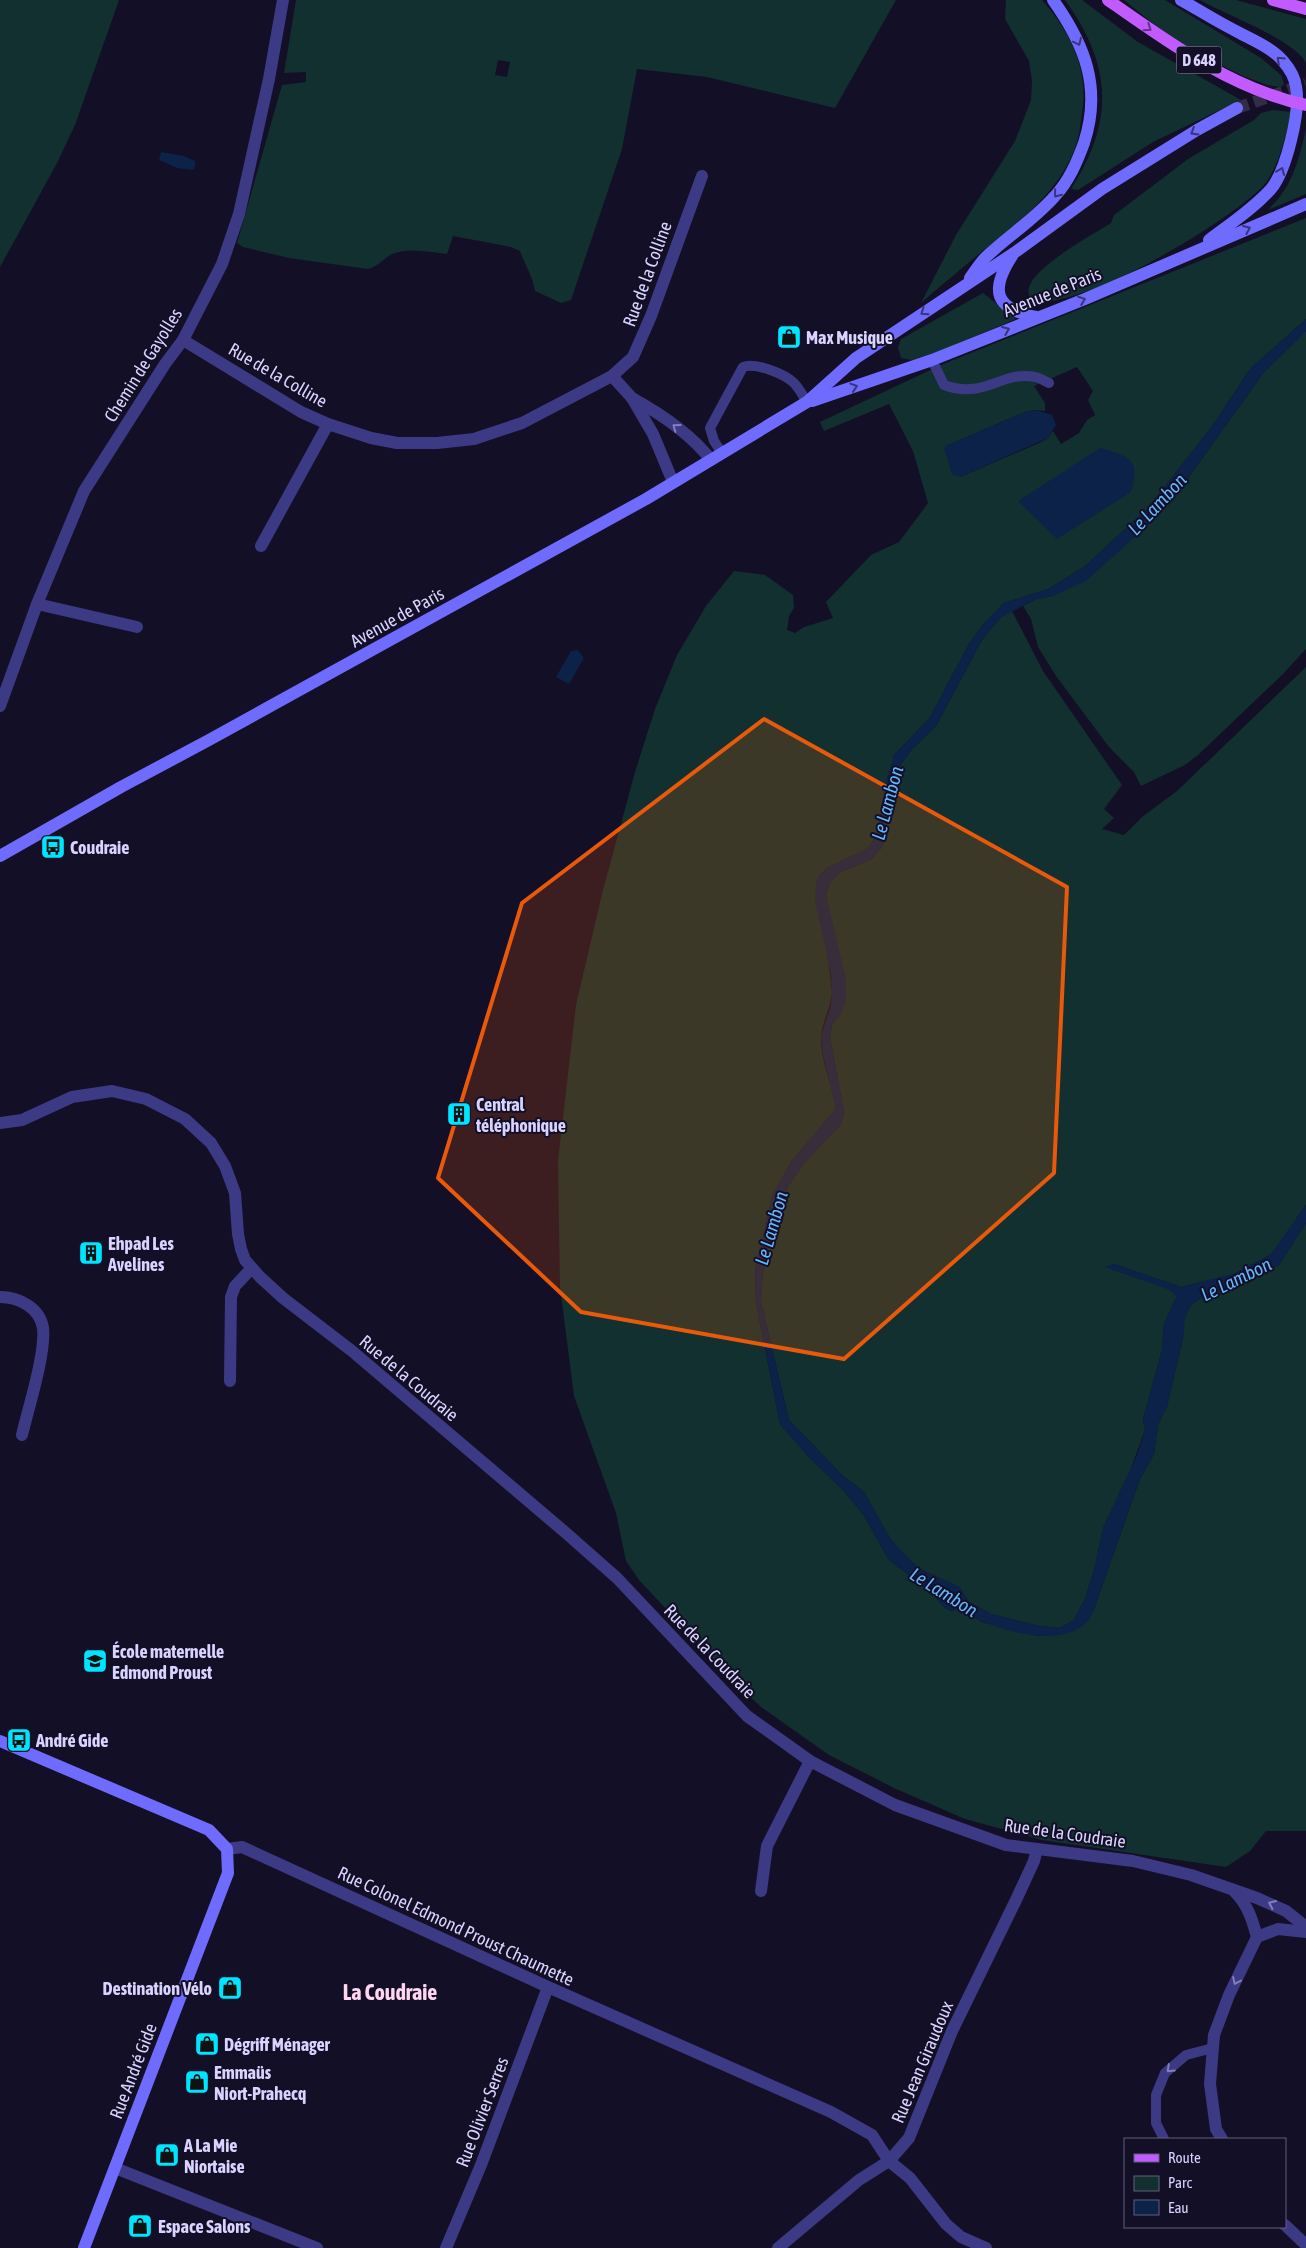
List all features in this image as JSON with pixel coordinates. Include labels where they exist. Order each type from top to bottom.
[{"type":"main road","points":[[964,285],[986,258],[1055,196],[1070,176],[1087,133],[1091,112],[1090,76],[1084,55],[1074,34],[1053,0]]},
{"type":"main road","name":"D 648","points":[[1108,0],[1179,49],[1218,72],[1257,89],[1302,104]]},
{"type":"main road","points":[[1181,0],[1259,44],[1281,59],[1290,70],[1302,104],[1284,164],[1271,188],[1254,206],[1195,251]]},
{"type":"main road","points":[[1274,0],[1306,9]]},
{"type":"main road","name":"Avenue de Paris","points":[[0,856],[673,482],[807,402],[856,358],[1014,253],[1102,190],[1197,130],[1237,108]]},
{"type":"main road","name":"Avenue de Paris","points":[[807,402],[932,360],[1085,299],[1306,204]]},
{"type":"main road","points":[[1014,253],[1001,274],[998,289],[1002,300],[1010,308],[1024,315],[1036,317]]},
{"type":"main road","points":[[0,1741],[208,1830],[227,1848]]},
{"type":"main road","name":"Rue André Gide","points":[[84,2248],[228,1872],[227,1848]]},
{"type":"street","name":"Chemin de Gayolles","points":[[0,706],[37,604],[84,491],[165,364],[183,340],[222,264],[239,214],[269,79],[283,0]]},
{"type":"street","name":"Rue de la Colline","points":[[183,340],[301,412],[328,424],[397,443],[436,443],[474,439],[522,423],[612,376],[633,357],[641,341],[702,176]]},
{"type":"street","points":[[612,376],[632,398],[659,445],[673,482]]},
{"type":"street","points":[[632,398],[649,407],[685,433],[702,448],[711,460]]},
{"type":"street","points":[[261,546],[328,424]]},
{"type":"street","points":[[37,604],[137,627]]},
{"type":"street","name":"Rue de la Coudraie","points":[[0,1124],[22,1120],[72,1098],[112,1091],[146,1099],[179,1115],[211,1143],[225,1166],[235,1193],[241,1250],[252,1268],[283,1298],[352,1351],[617,1578],[747,1716],[810,1761],[895,1805],[1006,1845],[1133,1860],[1191,1875],[1257,1898],[1286,1911],[1306,1927]]},
{"type":"street","points":[[230,1381],[231,1297],[235,1286],[252,1268]]},
{"type":"street","points":[[0,1297],[26,1303],[36,1312],[43,1329],[39,1360],[22,1435]]},
{"type":"street","points":[[761,1891],[766,1846],[810,1761]]},
{"type":"street","name":"Rue Colonel Edmond Proust Chaumette","points":[[227,1848],[242,1847],[548,1988],[831,2112],[872,2136],[889,2160],[910,2178],[946,2224],[961,2237],[986,2248]]},
{"type":"street","name":"Rue Jean Giraudoux","points":[[787,2248],[792,2235],[859,2180],[889,2160],[909,2138],[952,2031],[1016,1900],[1034,1861],[1037,1849]]},
{"type":"street","points":[[1221,2138],[1216,2130],[1210,2084],[1214,2035],[1229,1995],[1257,1937],[1252,1917],[1245,1902],[1233,1890]]},
{"type":"street","points":[[1257,1937],[1278,1929],[1306,1932]]},
{"type":"street","name":"Rue Olivier Serres","points":[[446,2248],[481,2165],[548,1988]]},
{"type":"street","points":[[115,2168],[317,2248]]},
{"type":"street","points":[[1286,2226],[1306,2245]]},
{"type":"street","points":[[778,2248],[792,2235]]},
{"type":"lane","points":[[932,360],[944,384],[958,390],[974,390],[1021,376],[1035,376],[1049,382]]},
{"type":"lane","points":[[722,453],[714,441],[710,428],[743,367],[748,365],[759,366],[790,380],[797,386],[807,402]]},
{"type":"lane","points":[[1164,2138],[1156,2123],[1156,2095],[1165,2073],[1186,2055],[1213,2048]]},
{"type":"highlighted area","points":[[764,719],[1067,887],[1054,1173],[844,1359],[581,1312],[438,1178],[522,903]]},
{"type":"green space","points":[[0,0],[119,0],[75,125],[56,165],[0,267]]},
{"type":"green space","points":[[296,0],[896,0],[835,108],[707,77],[637,69],[622,149],[571,300],[561,303],[535,291],[531,276],[520,251],[511,247],[453,236],[447,254],[419,251],[398,252],[368,269],[289,258],[243,247],[237,243],[282,85],[306,82],[306,72],[284,73]],"holes":[[[498,60],[510,62],[507,77],[495,75]]]},
{"type":"green space","points":[[1006,0],[1042,0],[1068,36],[1082,76],[1083,106],[1077,143],[1068,165],[1047,194],[1021,219],[921,303],[956,235],[1015,141],[1031,100],[1032,81],[1029,61],[1005,19]]},
{"type":"green space","points":[[1065,0],[1082,0],[1138,42],[1241,100],[1153,142],[1078,190],[1071,189],[1085,164],[1095,140],[1101,116],[1102,93],[1099,70],[1092,47],[1081,24]]},
{"type":"green space","points":[[1124,0],[1165,0],[1261,58],[1281,75],[1284,84],[1281,87],[1267,85],[1243,76],[1190,50],[1157,27]]},
{"type":"green space","points":[[1200,0],[1236,0],[1306,19],[1306,63],[1288,45]]},
{"type":"green space","points":[[1273,110],[1292,112],[1278,160],[1274,170],[1263,186],[1245,202],[1187,241],[1116,279],[1082,293],[1053,301],[1031,300],[1028,291],[1030,285],[1035,277],[1054,260],[1111,223],[1114,215],[1188,159],[1254,120],[1261,113]]},
{"type":"green space","points":[[1306,128],[1306,194],[1268,210],[1289,183]]},
{"type":"green space","points":[[1306,218],[1306,319],[1250,369],[1213,425],[1148,508],[1084,567],[1048,589],[1004,603],[984,623],[969,644],[929,719],[894,755],[876,837],[867,849],[829,867],[818,876],[832,992],[823,1025],[821,1046],[836,1109],[791,1162],[772,1196],[755,1271],[756,1303],[780,1424],[807,1455],[842,1489],[863,1514],[889,1560],[931,1592],[945,1608],[952,1611],[960,1608],[982,1622],[1038,1636],[1087,1622],[1094,1609],[1140,1479],[1154,1454],[1158,1424],[1167,1406],[1183,1338],[1184,1318],[1191,1305],[1202,1297],[1250,1280],[1279,1265],[1306,1223],[1306,1831],[1266,1831],[1250,1851],[1226,1867],[1042,1840],[965,1819],[894,1788],[829,1755],[761,1707],[734,1682],[639,1580],[626,1561],[616,1513],[574,1396],[560,1287],[558,1161],[576,1005],[602,894],[635,772],[655,709],[677,655],[706,606],[734,571],[765,575],[793,595],[794,608],[789,616],[787,630],[795,633],[804,627],[833,618],[826,602],[871,555],[899,542],[928,503],[913,451],[889,404],[824,431],[820,422],[941,365]],"holes":[[[1077,367],[1093,391],[1088,400],[1095,415],[1087,420],[1079,433],[1061,444],[1053,431],[1048,438],[1039,443],[960,477],[946,446],[1025,412],[1045,411],[1045,403],[1034,386]]]},
{"type":"green space","points":[[983,293],[1016,319],[937,352],[912,360],[901,358],[898,347],[901,339]]},
{"type":"green space","points":[[1306,331],[1306,649],[1283,674],[1198,755],[1185,765],[1141,786],[1134,772],[1109,747],[1056,676],[1038,647],[1031,619],[1023,606],[1036,599],[1053,596],[1186,481],[1264,372]]},
{"type":"green space","points":[[1012,611],[1043,671],[1122,785],[1104,809],[1114,818],[1102,829],[1124,835],[1142,817],[1177,791],[1306,667],[1306,1205],[1271,1255],[1234,1274],[1181,1287],[1114,1264],[1106,1267],[1169,1289],[1177,1296],[1164,1324],[1162,1350],[1143,1419],[1145,1430],[1130,1471],[1103,1528],[1095,1567],[1085,1599],[1074,1620],[1060,1628],[1039,1626],[991,1614],[969,1602],[959,1587],[918,1568],[891,1540],[864,1492],[841,1474],[789,1420],[761,1302],[763,1272],[781,1200],[805,1162],[841,1124],[844,1112],[830,1037],[832,1025],[841,1013],[826,895],[830,883],[839,873],[872,859],[882,847],[899,767],[911,750],[936,726],[983,638],[1000,618]]},
{"type":"water","points":[[161,152],[184,156],[195,161],[195,167],[193,170],[177,168],[159,160]]},
{"type":"water","name":"Le Lambon","points":[[1306,319],[1306,331],[1264,372],[1186,481],[1157,517],[1086,581],[1053,596],[1036,599],[1000,618],[983,638],[936,726],[911,750],[899,767],[882,847],[872,859],[839,873],[830,883],[826,895],[846,979],[846,1000],[841,1013],[832,1025],[830,1037],[844,1112],[841,1124],[805,1162],[781,1200],[763,1272],[761,1302],[789,1420],[841,1474],[864,1492],[891,1540],[918,1568],[960,1587],[969,1602],[991,1614],[1039,1626],[1060,1628],[1074,1620],[1085,1599],[1095,1567],[1103,1528],[1137,1455],[1145,1430],[1143,1419],[1162,1350],[1164,1324],[1177,1296],[1168,1289],[1105,1267],[1114,1264],[1181,1287],[1233,1274],[1271,1254],[1306,1205],[1306,1223],[1279,1265],[1250,1280],[1202,1297],[1191,1305],[1185,1318],[1183,1338],[1167,1407],[1158,1424],[1154,1454],[1140,1479],[1094,1609],[1087,1622],[1077,1630],[1051,1636],[1037,1636],[1008,1630],[981,1621],[961,1608],[952,1611],[945,1608],[931,1592],[889,1560],[863,1514],[842,1489],[807,1455],[780,1424],[756,1303],[755,1271],[772,1196],[791,1162],[836,1108],[823,1055],[821,1036],[831,1006],[832,992],[831,974],[815,900],[816,884],[818,876],[829,867],[867,849],[876,837],[887,778],[894,755],[929,719],[969,644],[984,623],[1004,603],[1048,589],[1084,567],[1148,508],[1213,425],[1250,369]]},
{"type":"water","points":[[1036,410],[1052,415],[1056,425],[1048,438],[960,477],[952,474],[944,448],[946,446],[1025,412]]},
{"type":"water","points":[[1100,448],[1125,457],[1130,461],[1134,472],[1131,492],[1057,539],[1018,501]]},
{"type":"water","points":[[578,650],[584,658],[569,684],[556,677],[571,651]]},
{"type":"tunnel","points":[[1237,108],[1306,84]]},
{"type":"place","name":"Max Musique","points":[[789,337]]},
{"type":"place","name":"Coudraie","points":[[53,847]]},
{"type":"place","name":"Central téléphonique","points":[[459,1114]]},
{"type":"place","name":"Ehpad Les Avelines","points":[[91,1253]]},
{"type":"place","name":"École maternelle Edmond Proust","points":[[95,1661]]},
{"type":"place","name":"André Gide","points":[[19,1740]]},
{"type":"place","name":"Destination Vélo","points":[[230,1988]]},
{"type":"place","name":"Dégriff Ménager","points":[[207,2044]]},
{"type":"place","name":"Emmaüs Niort-Prahecq","points":[[197,2082]]},
{"type":"place","name":"A La Mie Niortaise","points":[[167,2155]]},
{"type":"place","name":"Espace Salons","points":[[140,2226]]},
{"type":"district","name":"La Coudraie","points":[[390,1992]]}]
